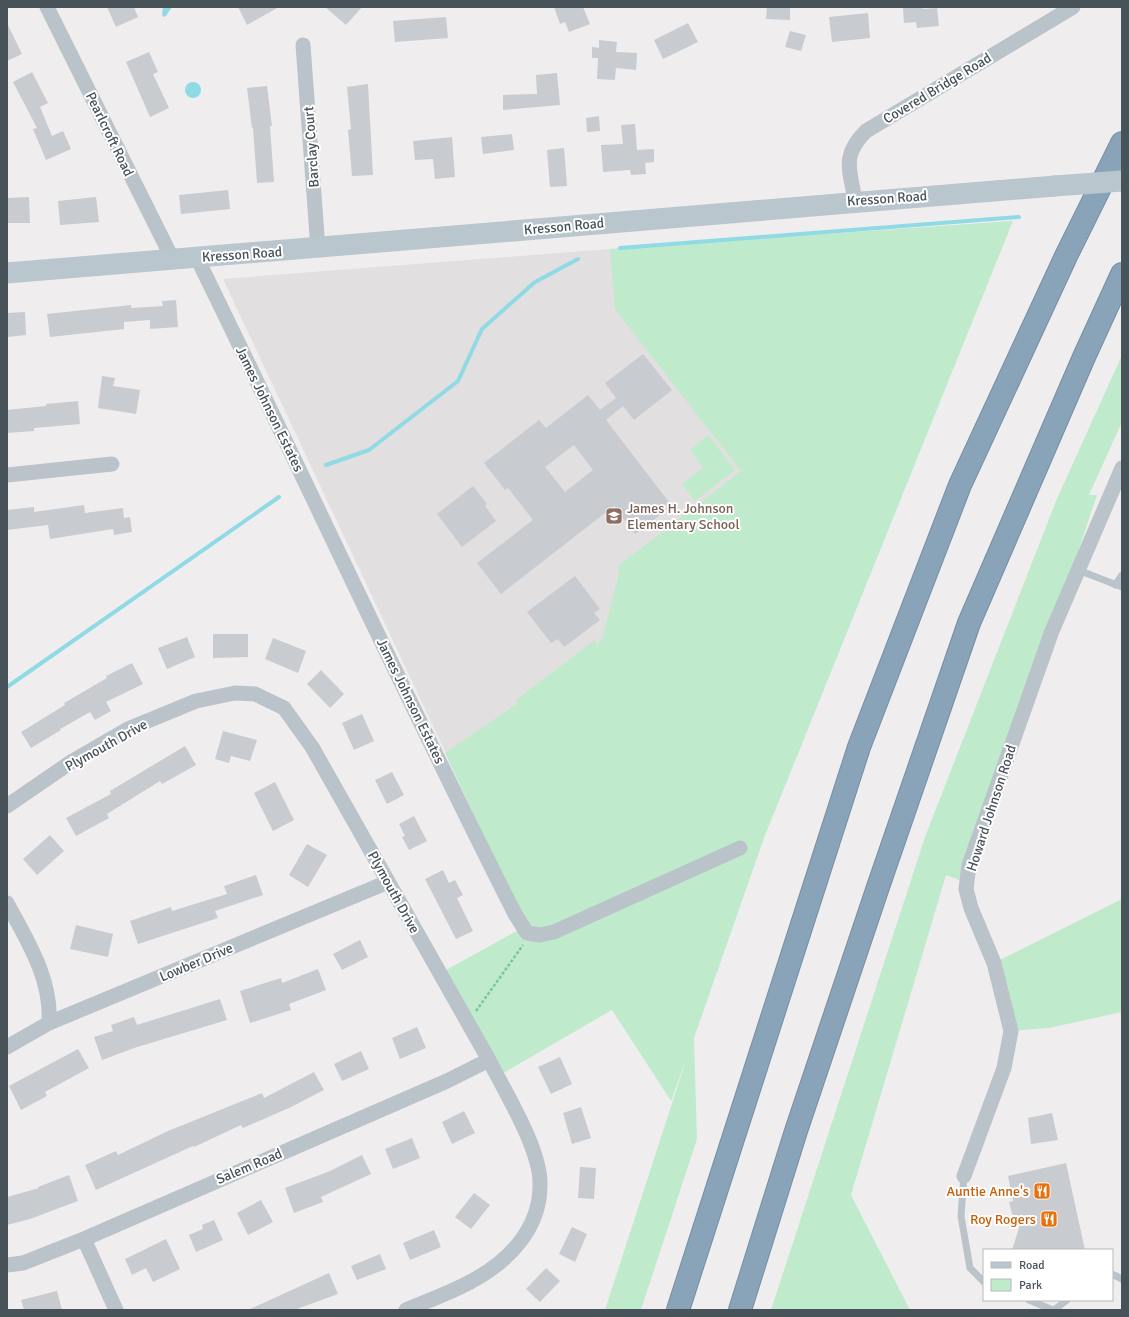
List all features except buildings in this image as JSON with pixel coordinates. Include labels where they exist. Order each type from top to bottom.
[{"type":"highway","points":[[678,1310],[859,747],[960,485],[1068,254],[1122,143]]},
{"type":"highway","points":[[740,1310],[806,1103],[969,623],[1084,357],[1122,274]]},
{"type":"street","name":"Pearlcroft Road","points":[[47,7],[173,260]]},
{"type":"street","name":"Covered Bridge Road","points":[[855,201],[850,164],[850,152],[855,142],[866,131],[1073,7]]},
{"type":"street","name":"Barclay Court","points":[[303,45],[318,249]]},
{"type":"street","name":"Kresson Road","points":[[7,273],[318,249],[855,201],[1122,181]]},
{"type":"street","name":"James Johnson Estates","points":[[197,258],[427,737],[515,914],[527,933],[531,934]]},
{"type":"street","points":[[7,474],[112,464]]},
{"type":"street","name":"Howard Johnson Road","points":[[964,1176],[1004,1068],[1011,1031],[994,963],[971,908],[966,889],[969,865],[1052,631],[1122,468]]},
{"type":"street","name":"Plymouth Drive","points":[[7,806],[71,762],[128,729],[196,701],[235,693],[255,694],[284,708],[312,747],[468,1022],[511,1102],[529,1141],[538,1167],[540,1183],[538,1201],[529,1229],[517,1247],[501,1262],[470,1282],[406,1310]]},
{"type":"street","points":[[531,934],[540,935],[554,932],[740,848]]},
{"type":"street","name":"Lowber Drive","points":[[7,1048],[50,1023],[388,882]]},
{"type":"street","points":[[7,903],[42,971],[50,1008],[50,1023]]},
{"type":"street","name":"Salem Road","points":[[7,1265],[23,1263],[84,1239],[447,1081],[489,1060]]},
{"type":"street","points":[[84,1239],[116,1310]]},
{"type":"lane","points":[[1078,570],[1119,586],[1122,575]]},
{"type":"lane","points":[[964,1176],[961,1216],[970,1268],[983,1281]]},
{"type":"lane","points":[[1113,1274],[1122,1279]]},
{"type":"lane","points":[[1032,1301],[1054,1310],[1066,1301]]},
{"type":"path","points":[[468,1022],[531,934]]},
{"type":"shaded area","name":"James H. Johnson Elementary School","points":[[1013,221],[527,926],[223,279],[610,249]]},
{"type":"green space","points":[[1013,221],[764,838],[694,1038],[697,1139],[641,1310],[605,1310],[687,1057],[671,1101],[612,1010],[493,1079],[435,976],[526,926],[445,753],[518,703],[516,700],[595,640],[596,645],[602,640],[619,573],[618,566],[741,471],[615,309],[610,249]]},
{"type":"green space","points":[[1122,355],[1122,422],[1089,495],[1097,495],[967,883],[946,875],[851,1195],[910,1310],[771,1310],[925,837],[1056,501]]},
{"type":"green space","points":[[708,435],[735,470],[695,501],[682,484],[703,468],[690,450]]},
{"type":"green space","points":[[1122,899],[1122,1012],[1049,1028],[1011,1031],[994,963]]},
{"type":"water","points":[[163,7],[172,7],[166,16],[163,17],[162,14]]},
{"type":"water","points":[[190,82],[196,82],[201,87],[199,96],[196,98],[190,98],[185,93],[185,87]]},
{"type":"waterway","points":[[620,248],[1019,217]]},
{"type":"waterway","points":[[326,465],[369,450],[458,381],[482,329],[535,282],[578,259]]},
{"type":"waterway","points":[[7,687],[279,497]]},
{"type":"place","name":"James H. Johnson Elementary School","points":[[614,516]]},
{"type":"place","name":"Auntie Anne's","points":[[1042,1191]]},
{"type":"place","name":"Roy Rogers","points":[[1049,1219]]}]
